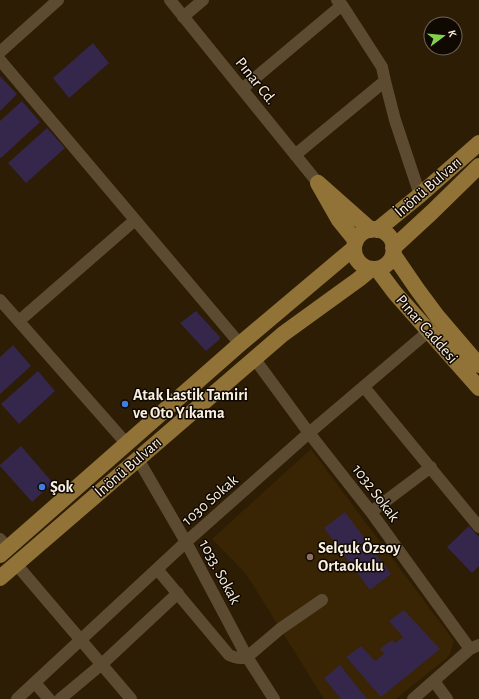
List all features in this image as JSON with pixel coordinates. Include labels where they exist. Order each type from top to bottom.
[{"type":"main road","name":"İnönü Bulvarı","points":[[374,230],[420,195],[479,143]]},
{"type":"main road","name":"İnönü Bulvarı","points":[[393,251],[479,166]]},
{"type":"main road","points":[[318,183],[374,230]]},
{"type":"main road","points":[[318,183],[355,245]]},
{"type":"main road","points":[[374,230],[383,232],[388,236],[392,242],[393,251],[391,260],[387,264],[374,269],[360,264],[354,254],[355,245],[359,236],[364,232],[374,230]]},
{"type":"main road","name":"İnönü Bulvarı","points":[[3,547],[355,245]]},
{"type":"main road","name":"Pınar Caddesi","points":[[393,251],[417,290],[479,365]]},
{"type":"main road","name":"İnönü Bulvarı","points":[[0,578],[283,334],[374,269]]},
{"type":"main road","name":"Pınar Caddesi","points":[[374,269],[479,388]]},
{"type":"main road","points":[[126,443],[138,458]]},
{"type":"main road","points":[[3,547],[16,564]]},
{"type":"street","points":[[0,52],[58,0]]},
{"type":"street","name":"Pınar Cd.","points":[[170,0],[318,183]]},
{"type":"street","points":[[184,17],[203,0]]},
{"type":"street","points":[[242,89],[339,2],[382,67],[395,120],[420,195]]},
{"type":"street","points":[[0,60],[240,344]]},
{"type":"street","points":[[295,155],[385,81]]},
{"type":"street","points":[[19,321],[135,220]]},
{"type":"street","points":[[0,300],[126,443]]},
{"type":"street","name":"1030 Sokak","points":[[17,699],[186,542],[309,433],[429,331]]},
{"type":"street","name":"1032 Sokak","points":[[254,358],[309,433],[474,647]]},
{"type":"street","points":[[364,387],[479,527]]},
{"type":"street","name":"1033. Sokak","points":[[138,458],[186,542],[247,658],[274,699]]},
{"type":"street","points":[[371,512],[431,467]]},
{"type":"street","points":[[16,564],[131,699]]},
{"type":"street","points":[[157,569],[229,655],[236,658],[247,658],[280,629],[322,600]]},
{"type":"street","points":[[60,699],[102,664],[178,593]]},
{"type":"street","points":[[413,699],[474,647]]},
{"type":"street","points":[[434,681],[447,699]]},
{"type":"street","points":[[35,683],[49,699]]},
{"type":"shaded area","name":"Selçuk Özsoy Ortaokulu","points":[[311,449],[454,641],[449,656],[396,699],[324,699],[246,574],[212,539]]},
{"type":"building","points":[[93,43],[109,63],[69,98],[53,78]]},
{"type":"building","points":[[0,76],[17,94],[0,111]]},
{"type":"building","points":[[22,101],[40,122],[1,158],[0,121]]},
{"type":"building","points":[[47,128],[65,148],[26,183],[8,163]]},
{"type":"building","points":[[196,311],[220,337],[219,340],[206,351],[180,323]]},
{"type":"building","points":[[13,345],[31,366],[0,394],[0,357]]},
{"type":"building","points":[[38,371],[55,391],[19,424],[1,404]]},
{"type":"building","points":[[21,446],[53,483],[32,502],[0,466]]},
{"type":"building","points":[[345,512],[391,574],[370,590],[324,528]]},
{"type":"building","points":[[469,526],[479,537],[479,566],[472,573],[447,547]]},
{"type":"building","points":[[404,610],[440,649],[381,697],[346,657],[361,646],[375,661],[384,654],[380,649],[392,640],[395,643],[403,637],[389,621]]},
{"type":"building","points":[[340,665],[367,699],[341,699],[324,678]]},
{"type":"place","name":"Atak Lastik Tamiri ve Oto Yıkama","points":[[125,404]]},
{"type":"place","name":"Şok","points":[[42,487]]},
{"type":"place","name":"Selçuk Özsoy Ortaokulu","points":[[310,557]]}]
